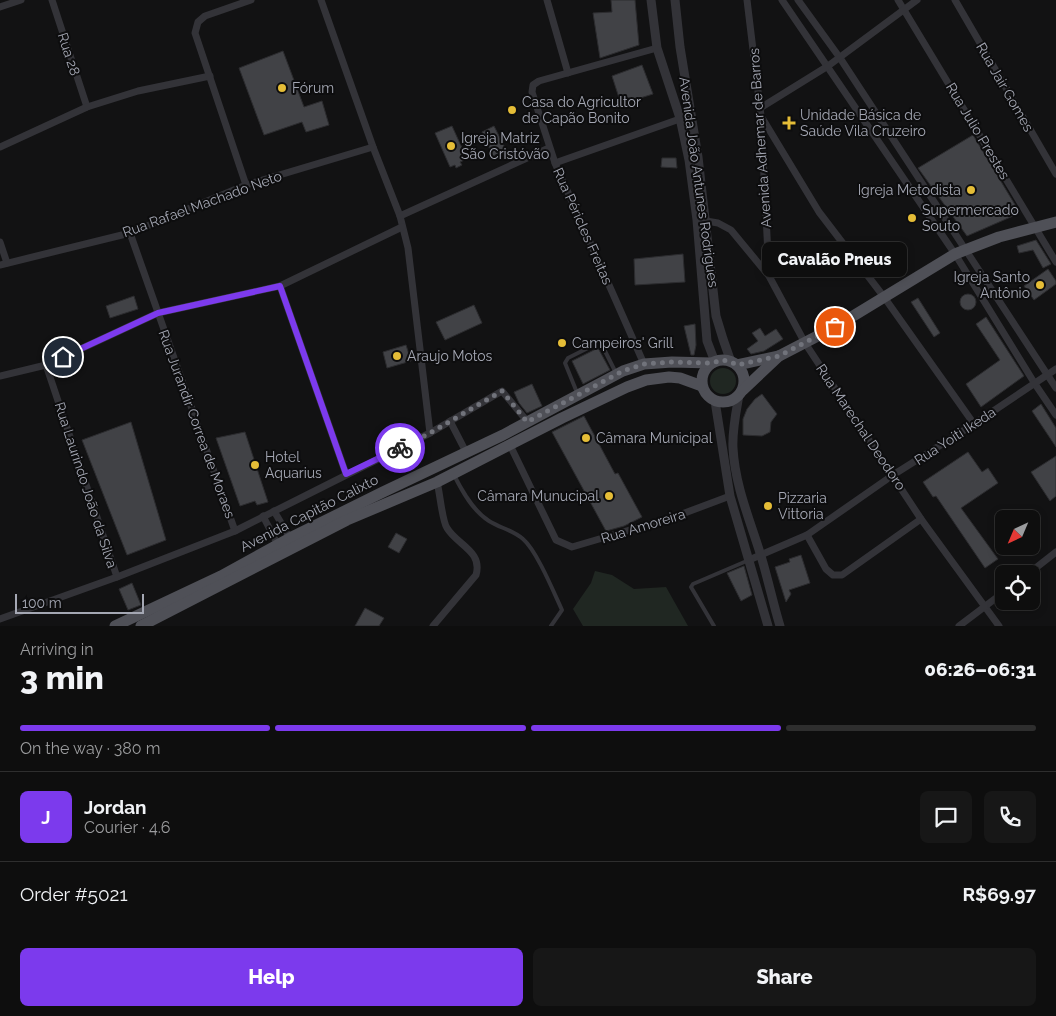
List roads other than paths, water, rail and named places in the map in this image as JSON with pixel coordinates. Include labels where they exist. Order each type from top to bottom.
[{"type":"main road","points":[[779,356],[734,363],[723,360],[713,362],[703,373],[702,386],[709,397],[715,401],[728,402],[779,356],[884,297],[959,251],[1056,222]]},
{"type":"main road","name":"Avenida Capitão Calixto","points":[[114,626],[221,576],[290,538],[527,422],[616,375],[644,364],[713,362]]},
{"type":"main road","points":[[734,363],[744,376],[741,392]]},
{"type":"main road","name":"Avenida Capitão Calixto","points":[[141,626],[347,520],[437,482],[617,392],[646,380],[669,376],[702,386]]},
{"type":"street","points":[[0,7],[21,0]]},
{"type":"street","name":"Rua 28","points":[[52,0],[87,107]]},
{"type":"street","points":[[246,185],[194,32],[198,22],[205,16],[251,0]]},
{"type":"street","points":[[321,0],[373,147],[400,216],[408,248],[430,433]]},
{"type":"street","points":[[547,0],[568,73],[657,48]]},
{"type":"street","name":"Avenida João Antunes Rodrigues","points":[[651,0],[657,48],[680,118],[702,220],[707,341],[713,362]]},
{"type":"street","name":"Avenida João Antunes Rodrigues","points":[[675,0],[680,48],[691,116],[702,220],[716,316],[723,339],[734,363]]},
{"type":"street","name":"Avenida Adhemar de Barros","points":[[747,0],[761,112],[769,276]]},
{"type":"street","points":[[782,0],[886,151],[1056,388]]},
{"type":"street","points":[[798,0],[840,58],[897,145],[1035,384],[1056,415]]},
{"type":"street","name":"Rua Julio Prestes","points":[[898,0],[1056,262]]},
{"type":"street","points":[[917,0],[840,58],[761,112],[819,212],[884,297],[974,424]]},
{"type":"street","name":"Rua Jair Gomes","points":[[955,0],[1056,174]]},
{"type":"street","name":"Rua Péricles Freitas","points":[[568,73],[539,81],[534,85],[532,92],[549,148],[644,364]]},
{"type":"street","points":[[0,147],[87,107],[138,91],[210,76]]},
{"type":"street","points":[[556,163],[680,118],[691,116]]},
{"type":"street","points":[[886,151],[897,145]]},
{"type":"street","name":"Rua Rafael Machado Neto","points":[[3,264],[130,233],[246,185],[373,147]]},
{"type":"street","points":[[400,216],[549,148]]},
{"type":"street","name":"Rua Marechal Deodoro","points":[[702,220],[718,223],[730,230],[769,276],[805,343],[921,519],[999,626]]},
{"type":"street","points":[[0,376],[46,365],[158,313],[280,286],[402,227]]},
{"type":"street","name":"Rua Jurandir Correa de Moraes","points":[[130,233],[235,531]]},
{"type":"street","points":[[0,242],[3,264]]},
{"type":"street","points":[[280,286],[346,474]]},
{"type":"street","name":"Rua Laurindo João da Silva","points":[[46,365],[117,577]]},
{"type":"street","name":"Rua Yoiti Ikeda","points":[[749,560],[807,535],[1056,369]]},
{"type":"street","points":[[0,619],[117,577],[235,531],[430,433],[502,391],[527,422]]},
{"type":"street","points":[[741,392],[735,420],[733,447],[736,468],[740,491],[761,556],[780,626]]},
{"type":"street","points":[[715,401],[730,496],[768,626]]},
{"type":"street","points":[[450,421],[466,452]]},
{"type":"street","name":"Rua Amoreira","points":[[510,445],[556,540],[572,548],[674,517],[730,496]]},
{"type":"street","points":[[725,470],[736,468]]},
{"type":"street","points":[[433,626],[476,575],[478,568],[477,561],[468,548],[446,527],[437,482]]},
{"type":"street","points":[[274,511],[290,538]]},
{"type":"street","points":[[263,516],[278,545]]},
{"type":"street","points":[[807,535],[826,569],[833,575],[842,575],[921,519]]},
{"type":"street","points":[[1039,565],[1056,552]]},
{"type":"street","points":[[959,626],[995,599]]},
{"type":"lane","points":[[578,395],[565,363],[568,358],[599,344],[605,351],[616,375]]},
{"type":"lane","points":[[453,473],[461,490],[480,514],[490,522],[511,531],[523,539],[533,550],[562,610],[551,626]]},
{"type":"lane","points":[[714,626],[691,587],[693,584],[749,560]]},
{"type":"place","name":"Fórum","points":[[282,88]]},
{"type":"place","name":"Casa do Agricultor de Capão Bonito","points":[[512,110]]},
{"type":"place","name":"Unidade Básica de Saúde Vila Cruzeiro","points":[[789,123]]},
{"type":"place","name":"Igreja Matriz São Cristóvão","points":[[451,146]]},
{"type":"place","name":"Igreja Metodista","points":[[971,190]]},
{"type":"place","name":"Supermercado Souto","points":[[912,218]]},
{"type":"place","name":"Igreja Santo Antônio","points":[[1040,285]]},
{"type":"place","name":"Cavalão Pneus","points":[[835,327]]},
{"type":"place","name":"Campeiros' Grill","points":[[562,343]]},
{"type":"place","name":"Araujo Motos","points":[[397,356]]},
{"type":"place","name":"Câmara Municipal","points":[[586,438]]},
{"type":"place","name":"Hotel Aquarius","points":[[255,465]]},
{"type":"place","name":"Câmara Munucipal","points":[[609,496]]},
{"type":"place","name":"Pizzaria Vittoria","points":[[768,506]]}]
